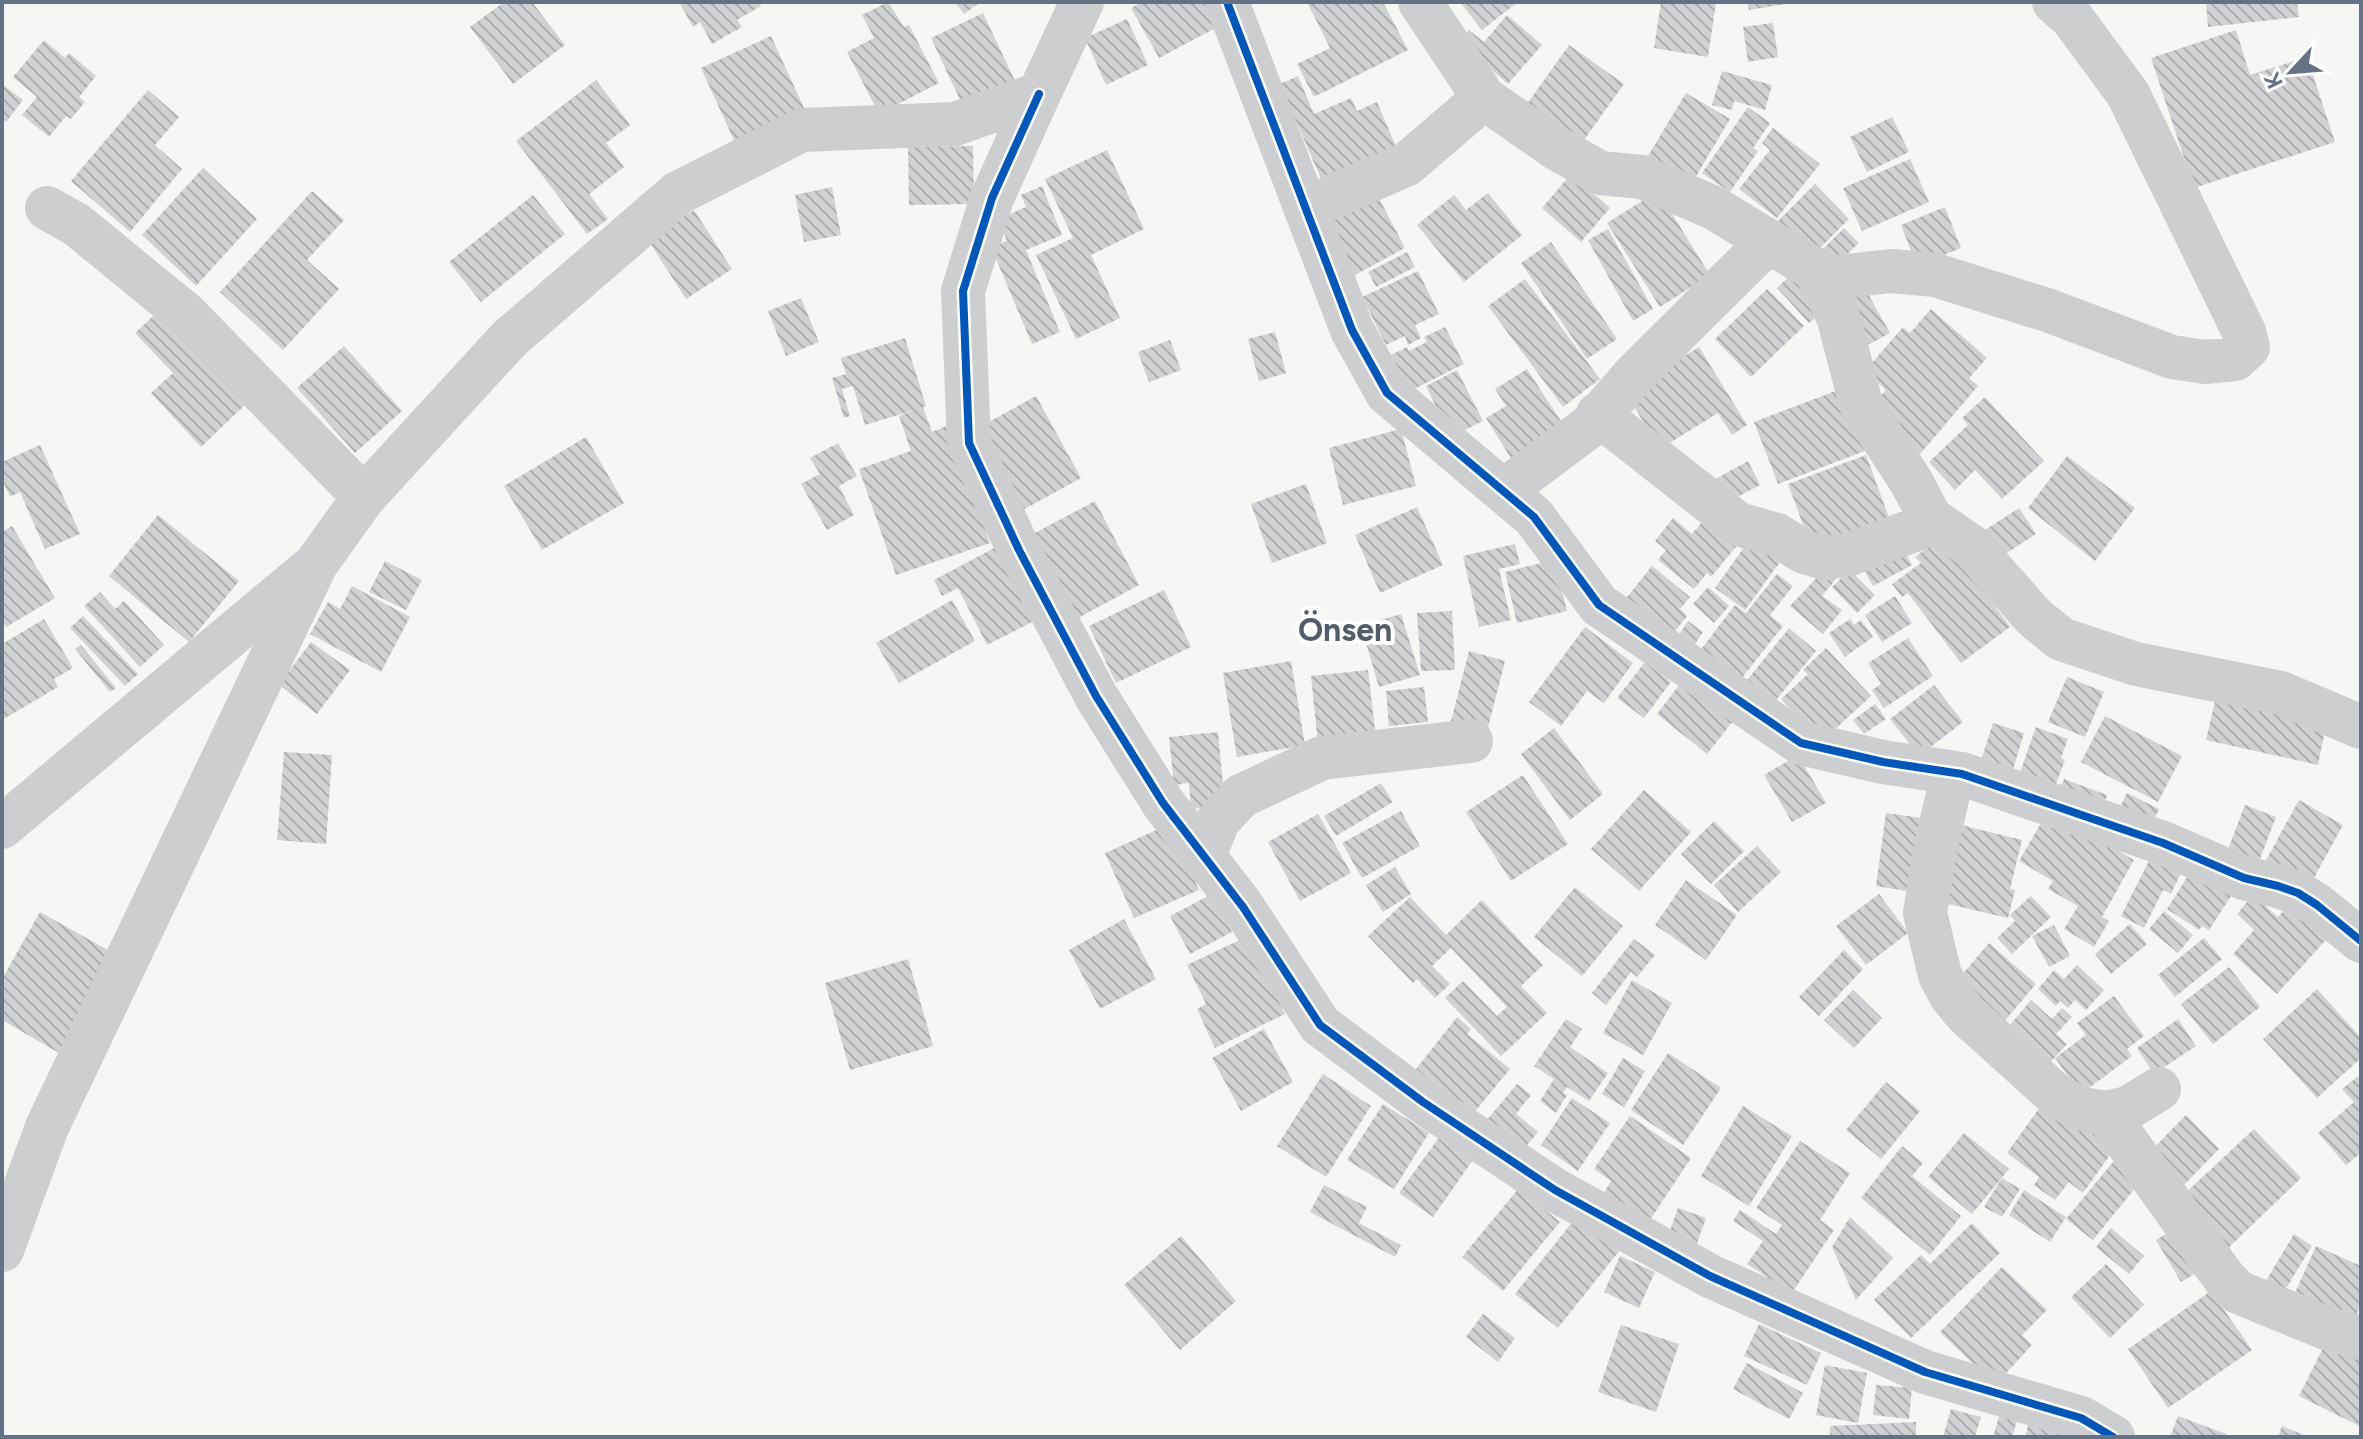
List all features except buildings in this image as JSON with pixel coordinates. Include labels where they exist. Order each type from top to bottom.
[{"type":"street","points":[[1082,2],[992,198],[963,291],[969,443],[1019,550],[1096,696],[1163,803],[1243,907],[1320,1025],[1423,1102],[1555,1190],[1710,1276],[1925,1372],[2081,1418],[2113,1437]]},
{"type":"street","points":[[1227,2],[1352,330],[1387,393],[1534,517],[1599,605],[1801,743],[1883,762],[1953,773],[2163,843],[2244,878],[2298,893],[2361,941]]},
{"type":"street","points":[[1420,2],[1484,98],[1556,148],[1600,173],[1642,177],[1714,208],[1829,278],[1891,271],[1935,275],[2047,310],[2172,357],[2205,362],[2235,359],[2248,347],[2244,332],[2128,94],[2072,18],[2054,2]]},
{"type":"street","points":[[2,1250],[47,1127],[316,564],[364,497],[510,338],[678,193],[802,130],[955,124],[1039,94]]},
{"type":"street","points":[[1307,208],[1407,164],[1484,98]]},
{"type":"street","points":[[47,208],[77,225],[187,315],[364,497]]},
{"type":"street","points":[[1503,491],[1590,426],[1635,374],[1768,242]]},
{"type":"street","points":[[1815,269],[1838,316],[1861,404],[1912,483],[1933,523]]},
{"type":"street","points":[[1598,414],[1738,524],[1777,535],[1804,552],[1826,558],[1850,554],[1933,523],[1939,524],[1972,547],[2034,617],[2061,639],[2136,664],[2281,693],[2361,727]]},
{"type":"street","points":[[2,827],[316,564]]},
{"type":"street","points":[[1204,856],[1218,821],[1241,796],[1322,758],[1471,741]]},
{"type":"street","points":[[1953,773],[1934,855],[1925,913],[1940,975],[1951,996],[1967,1015],[2058,1097],[2082,1109],[2106,1113],[2128,1108],[2159,1089]]},
{"type":"street","points":[[2106,1113],[2225,1279],[2238,1292],[2326,1328],[2361,1338]]},
{"type":"cycle path","points":[[1227,2],[1352,330],[1387,393],[1534,517],[1599,605],[1801,743],[1883,762],[1962,774],[2163,843],[2244,878],[2298,893],[2361,941]]},
{"type":"cycle path","points":[[1039,94],[992,198],[963,291],[969,443],[1019,550],[1096,696],[1163,803],[1243,907],[1320,1025],[1423,1102],[1555,1190],[1710,1276],[1925,1372],[2081,1418],[2113,1437]]},
{"type":"district","name":"Önsen","points":[[1345,630]]}]
